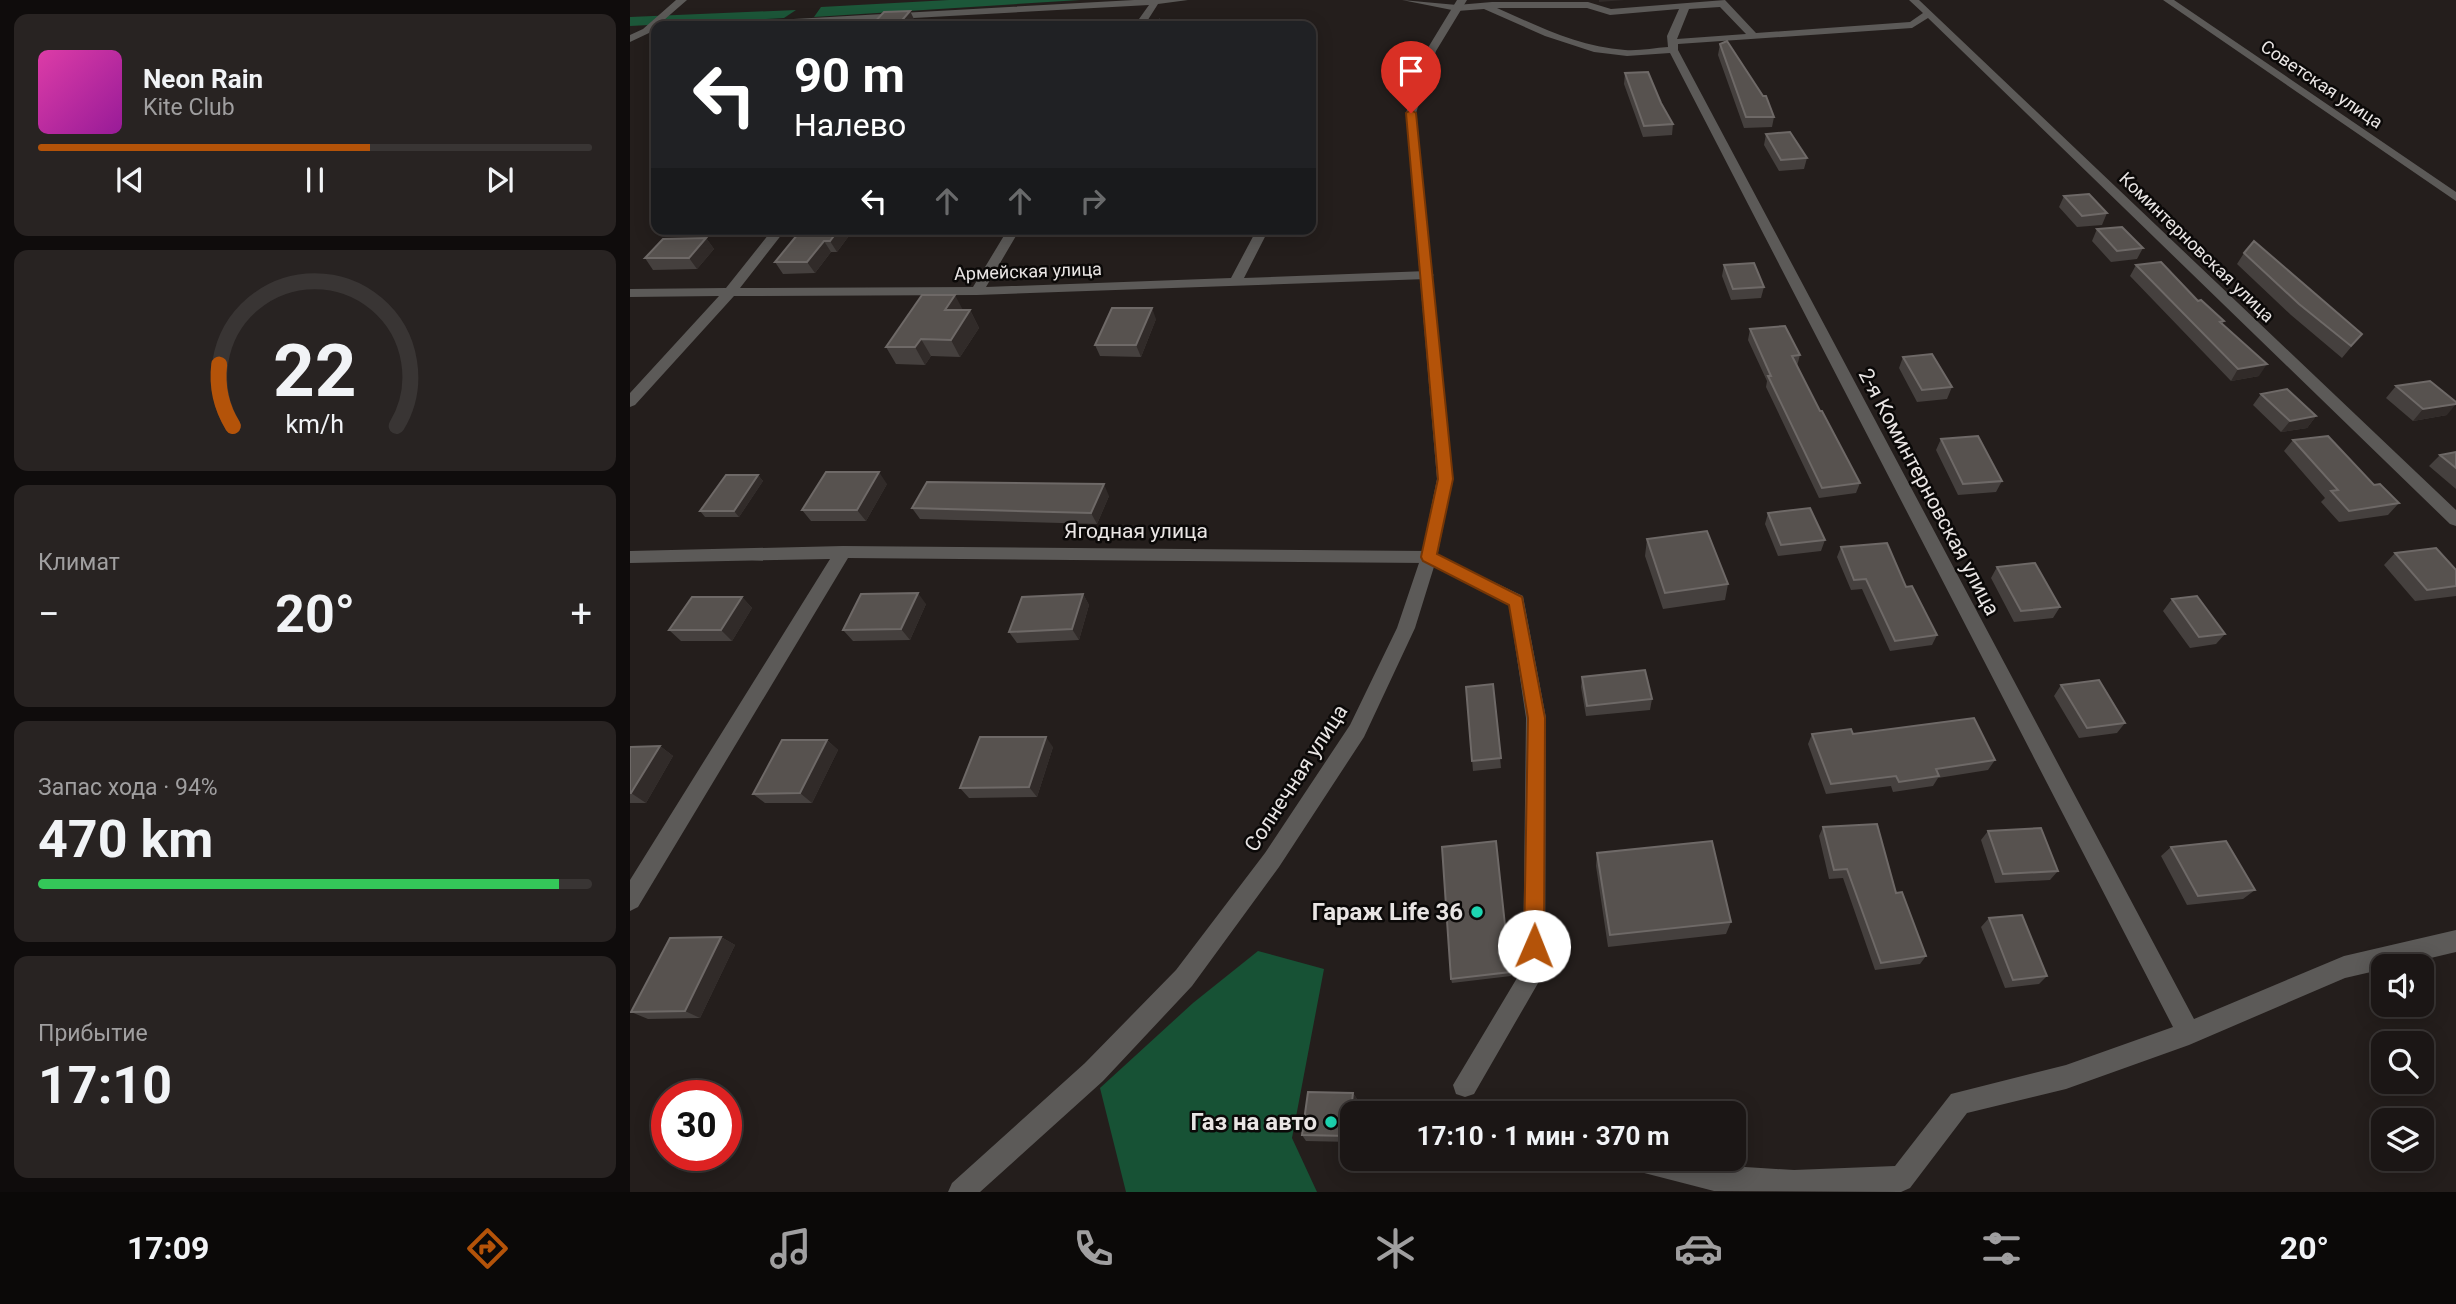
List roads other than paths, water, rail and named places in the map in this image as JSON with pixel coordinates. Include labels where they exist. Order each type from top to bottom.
[{"type":"street","points":[[661,21],[682,0]]},
{"type":"street","points":[[946,21],[965,0]]},
{"type":"street","points":[[826,21],[1183,0]]},
{"type":"street","points":[[1407,0],[1485,6],[1586,2],[1610,12],[1721,2],[1752,35]]},
{"type":"street","name":"Коминтерновская улица","points":[[1914,0],[2456,520]]},
{"type":"street","name":"Советская улица","points":[[2168,0],[2456,197]]},
{"type":"street","points":[[1142,21],[1156,1]]},
{"type":"street","name":"Солнечная улица","points":[[961,1192],[1094,1072],[1184,978],[1272,860],[1357,731],[1406,628],[1429,557],[1446,479],[1411,113],[1431,51],[1460,4]]},
{"type":"street","points":[[1485,6],[1548,34],[1594,49],[1627,53],[1752,35],[1848,32],[1912,25],[1928,14]]},
{"type":"street","points":[[1672,46],[1685,6]]},
{"type":"street","points":[[630,32],[651,31]]},
{"type":"street","points":[[630,39],[651,31]]},
{"type":"street","name":"2-я Коминтерновская улица","points":[[1672,46],[2189,1033]]},
{"type":"street","points":[[630,402],[729,294],[775,235]]},
{"type":"street","points":[[977,291],[1010,235]]},
{"type":"street","points":[[1235,282],[1260,235]]},
{"type":"street","name":"Армейская улица","points":[[630,293],[977,291],[1427,275]]},
{"type":"street","points":[[630,900],[843,552]]},
{"type":"street","name":"Ягодная улица","points":[[630,557],[843,552],[1429,557]]},
{"type":"street","points":[[1429,557],[1517,601],[1536,718],[1534,971],[1465,1086]]},
{"type":"street","points":[[1685,1171],[1714,1178],[1794,1182],[1901,1179],[1960,1104],[2066,1076],[2189,1033],[2344,967],[2456,941]]},
{"type":"place","name":"Гараж Life 36","points":[[1477,912]]},
{"type":"place","name":"Газ на авто","points":[[1331,1122]]}]
